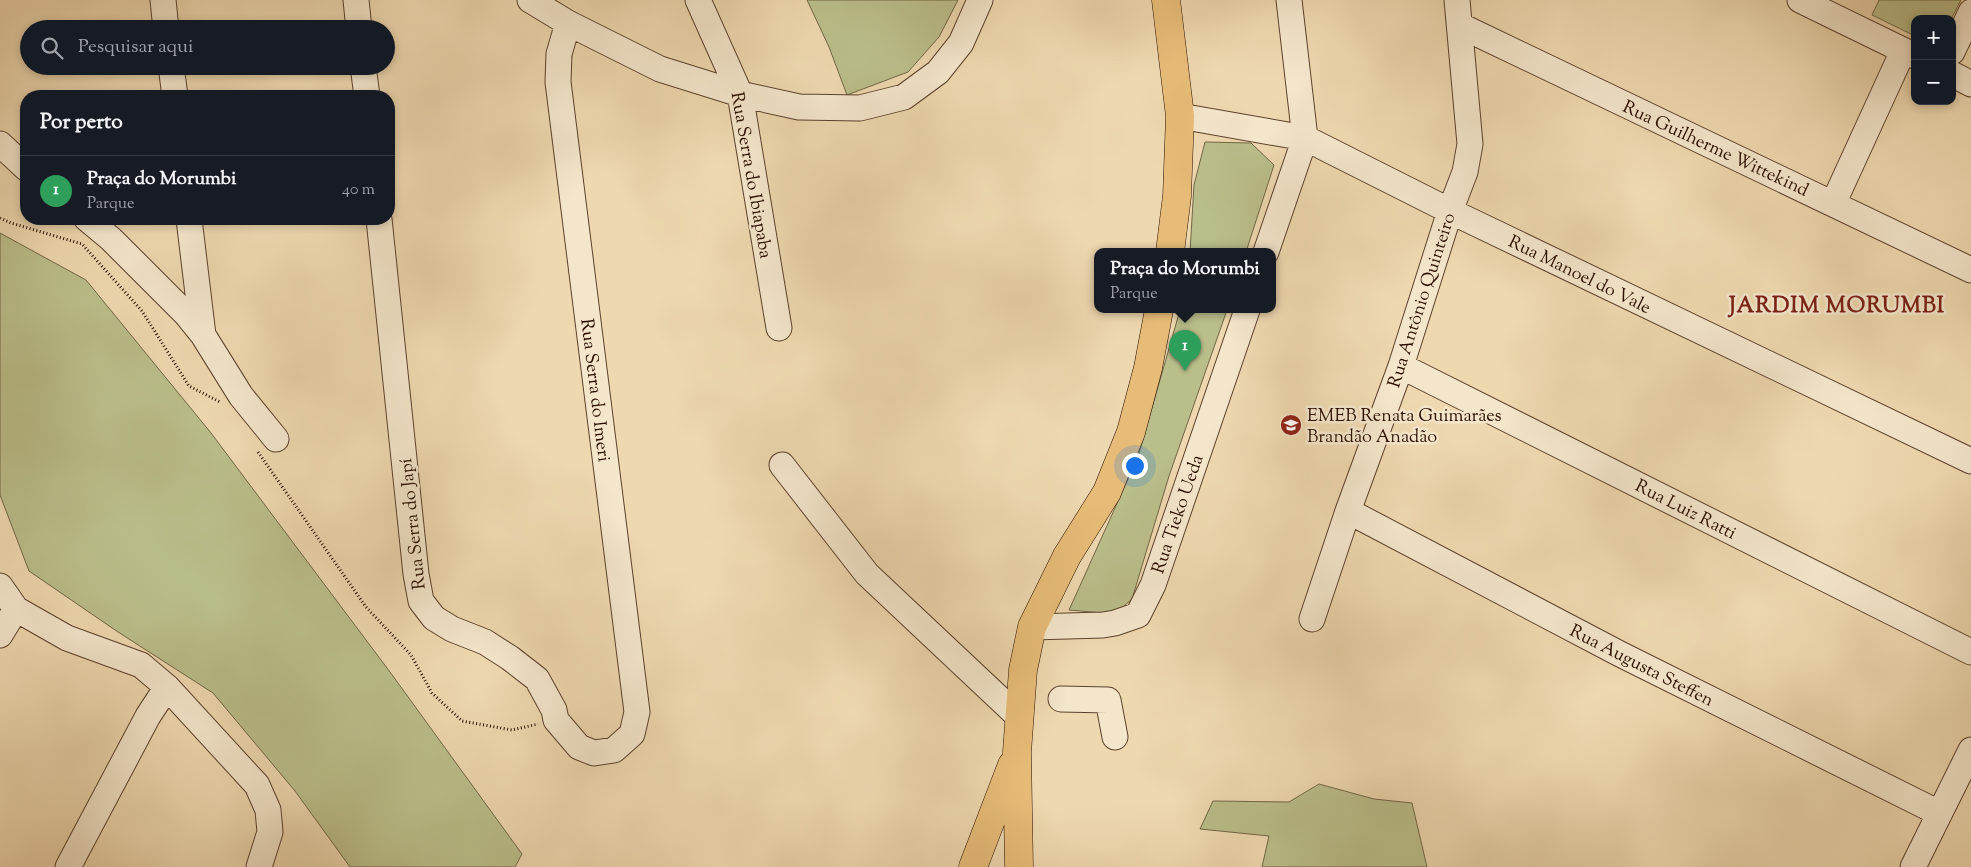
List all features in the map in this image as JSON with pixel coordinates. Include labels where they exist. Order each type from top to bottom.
[{"type":"main road","points":[[1166,0],[1180,116],[1177,196],[1170,248]]},
{"type":"main road","points":[[1019,867],[1017,752],[1023,670],[1032,627],[1067,556],[1107,492],[1131,432],[1148,368],[1159,313]]},
{"type":"main road","points":[[973,867],[1017,752]]},
{"type":"street","points":[[163,0],[165,20]]},
{"type":"street","points":[[356,0],[359,20]]},
{"type":"street","points":[[530,0],[568,23],[660,69],[740,94],[798,106],[860,108],[904,96],[938,72],[961,43],[980,0]]},
{"type":"street","name":"Rua Serra do Ibiapaba","points":[[698,0],[740,94],[779,328]]},
{"type":"street","points":[[1267,248],[1305,138],[1289,0]]},
{"type":"street","name":"Rua Antônio Quinteiro","points":[[1312,619],[1348,511],[1401,366],[1464,172],[1470,144],[1457,0]]},
{"type":"street","points":[[1800,0],[1846,10],[1909,54],[1833,204]]},
{"type":"street","points":[[1956,44],[1971,12]]},
{"type":"street","name":"Rua Serra do Imeri","points":[[568,23],[560,54],[558,82],[637,712],[632,734],[614,750]]},
{"type":"street","name":"Rua Guilherme Wittekind","points":[[1460,26],[1971,270]]},
{"type":"street","points":[[172,75],[173,90]]},
{"type":"street","points":[[364,75],[365,90]]},
{"type":"street","points":[[1956,76],[1971,84]]},
{"type":"street","name":"Rua Manoel do Vale","points":[[1180,116],[1305,138],[1450,211],[1971,461]]},
{"type":"street","points":[[0,144],[20,162]]},
{"type":"street","points":[[94,225],[112,239],[186,314],[203,335],[241,396],[264,442]]},
{"type":"street","points":[[190,225],[203,335]]},
{"type":"street","name":"Rua Serra do Japí","points":[[380,225],[416,574],[421,602],[434,618],[452,629],[485,642],[537,678],[554,710],[556,720],[579,747],[594,753],[614,750]]},
{"type":"street","name":"Rua Tieko Ueda","points":[[1032,627],[1115,623],[1138,615],[1153,585],[1246,313]]},
{"type":"street","name":"Rua Luiz Ratti","points":[[1401,366],[1971,652]]},
{"type":"street","points":[[782,465],[867,574],[1020,718]]},
{"type":"street","name":"Rua Augusta Steffen","points":[[1348,511],[1620,654],[1939,813]]},
{"type":"street","points":[[0,586],[16,609],[67,638],[141,665],[167,687],[257,785],[268,810],[270,832],[259,867]]},
{"type":"street","points":[[0,635],[16,609]]},
{"type":"street","points":[[68,867],[148,716],[167,687]]},
{"type":"street","points":[[1062,699],[1108,700],[1115,737]]},
{"type":"street","points":[[1913,867],[1971,750]]},
{"type":"path","points":[[0,218],[82,244],[142,311],[189,386],[224,404]]},
{"type":"path","points":[[264,442],[366,607],[411,655],[432,693],[438,699],[462,721],[512,730],[556,720]]},
{"type":"green space","points":[[807,0],[958,0],[939,37],[908,72],[847,95],[829,47]]},
{"type":"green space","points":[[1879,0],[1961,0],[1953,15],[1911,15],[1911,34],[1872,15]]},
{"type":"green space","points":[[1205,142],[1251,143],[1274,165],[1247,248],[1190,248],[1194,185]]},
{"type":"green space","points":[[0,233],[86,280],[211,433],[390,672],[522,854],[515,867],[350,867],[295,791],[213,693],[118,632],[29,571],[0,495]]},
{"type":"green space","points":[[1179,313],[1226,313],[1169,476],[1132,599],[1115,614],[1069,610],[1138,457]]},
{"type":"green space","points":[[1319,784],[1374,799],[1412,803],[1427,867],[1262,867],[1269,836],[1200,829],[1213,801],[1289,802]]},
{"type":"place","name":"Praça do Morumbi","points":[[1185,371]]},
{"type":"place","name":"EMEB Renata Guimarães Brandão Anadão","points":[[1291,425]]},
{"type":"district","name":"JARDIM MORUMBI","points":[[1837,304]]}]
